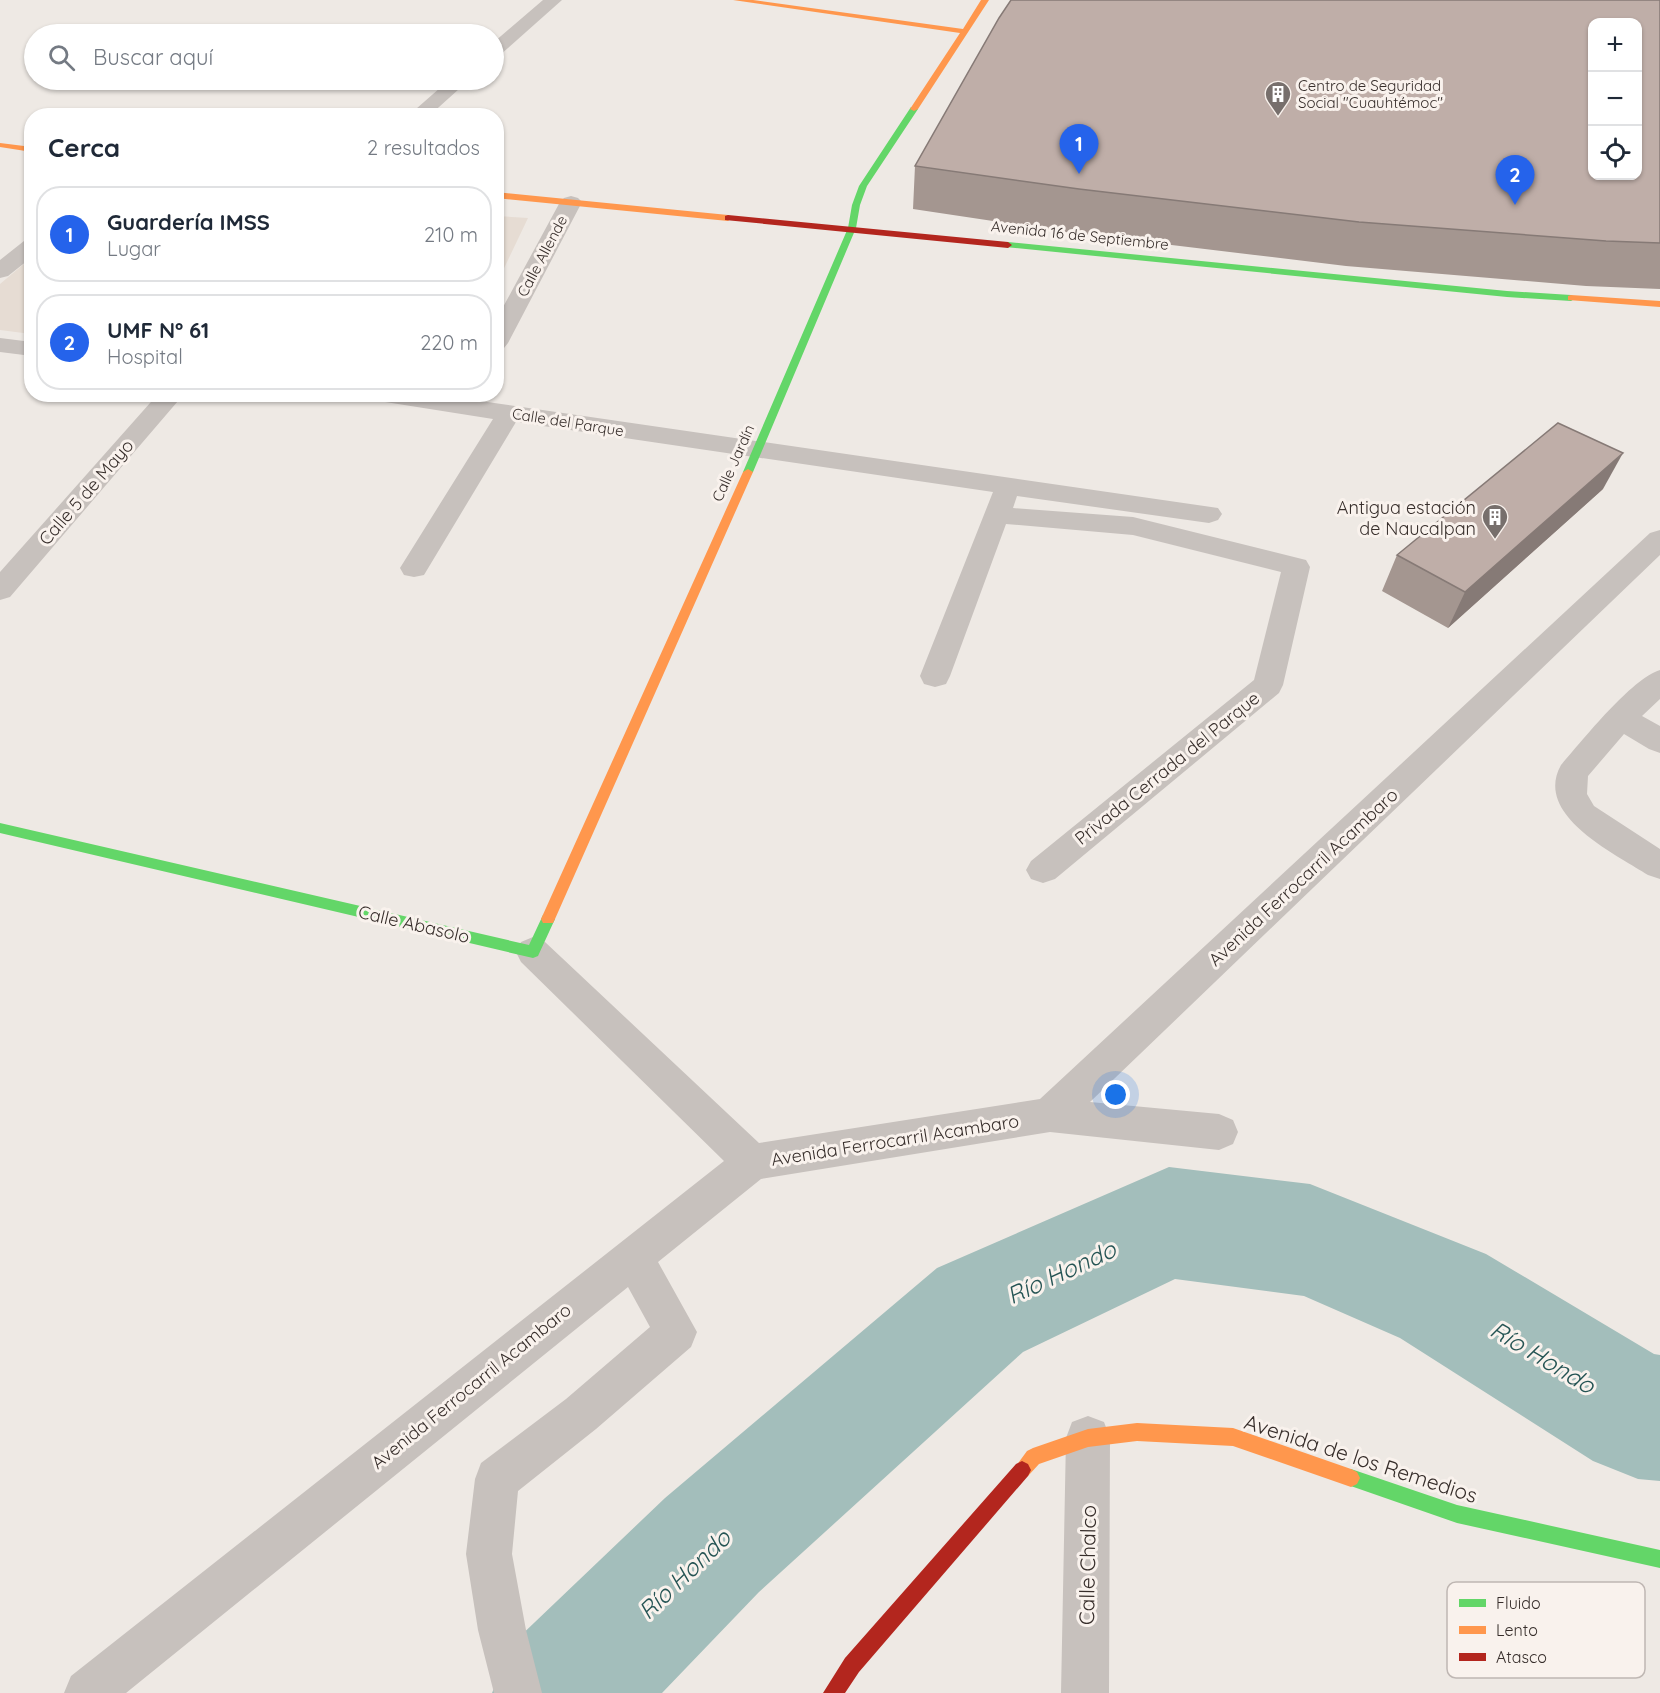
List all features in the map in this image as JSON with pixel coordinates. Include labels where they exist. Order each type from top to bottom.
[{"type":"street","points":[[504,42],[553,0]]},
{"type":"street","points":[[737,0],[963,31]]},
{"type":"street","name":"Calle Jardín","points":[[533,952],[757,451],[852,228],[856,205],[863,186],[985,0]]},
{"type":"street","points":[[427,108],[448,90]]},
{"type":"street","points":[[0,145],[24,149]]},
{"type":"street","name":"Avenida 16 de Septiembre","points":[[504,196],[852,228],[1507,294],[1660,304]]},
{"type":"street","name":"Calle Allende","points":[[504,328],[572,202]]},
{"type":"street","points":[[0,271],[24,252]]},
{"type":"street","points":[[0,345],[24,349]]},
{"type":"street","name":"Calle 5 de Mayo","points":[[0,590],[165,402]]},
{"type":"street","name":"Calle del Parque","points":[[473,402],[509,413],[757,451]]},
{"type":"street","points":[[414,568],[509,413]]},
{"type":"street","points":[[757,451],[1209,514]]},
{"type":"street","points":[[935,676],[1008,485]]},
{"type":"street","name":"Privada Cerrada del Parque","points":[[997,515],[1133,526],[1296,567],[1268,685],[1043,870]]},
{"type":"street","name":"Avenida Ferrocarril Acambaro","points":[[88,1693],[752,1162],[1050,1115],[1660,539]]},
{"type":"street","points":[[1660,681],[1621,718],[1572,773],[1571,795],[1583,815],[1660,866]]},
{"type":"street","points":[[1621,718],[1660,741]]},
{"type":"street","name":"Calle Abasolo","points":[[0,828],[533,952]]},
{"type":"street","points":[[533,952],[752,1162]]},
{"type":"street","points":[[1050,1115],[1219,1132]]},
{"type":"street","points":[[514,1681],[502,1630],[489,1554],[497,1479],[581,1414],[676,1332],[633,1257]]},
{"type":"street","name":"Avenida de los Remedios","points":[[833,1693],[852,1665],[1032,1457],[1088,1438],[1137,1432],[1233,1437],[1457,1514],[1660,1559]]},
{"type":"street","name":"Calle Chalco","points":[[1085,1693],[1088,1438]]},
{"type":"shaded area","points":[[504,216],[528,218],[504,268]]},
{"type":"shaded area","points":[[24,264],[24,333],[0,330],[0,284]]},
{"type":"building","name":"Centro de Seguridad Social \"Cuauhtémoc\"","points":[[1011,0],[1660,0],[1660,243],[1359,222],[1079,189],[915,166]]},
{"type":"building","points":[[1558,423],[1623,453],[1465,592],[1397,555]]},
{"type":"waterway","name":"Río Hondo","points":[[563,1693],[712,1545],[980,1310],[1169,1223],[1310,1240],[1443,1296],[1638,1416],[1660,1418]]},
{"type":"traffic: fast","points":[[748,472],[852,228],[856,205],[863,186],[914,109]]},
{"type":"traffic: fast","points":[[1008,245],[1507,294],[1571,298]]},
{"type":"traffic: fast","points":[[0,828],[533,952],[548,919]]},
{"type":"traffic: fast","points":[[1351,1478],[1457,1514],[1660,1559]]},
{"type":"traffic: slow","points":[[737,0],[963,31]]},
{"type":"traffic: slow","points":[[914,109],[985,0]]},
{"type":"traffic: slow","points":[[0,145],[24,149]]},
{"type":"traffic: slow","points":[[504,196],[728,218]]},
{"type":"traffic: slow","points":[[1571,298],[1660,304]]},
{"type":"traffic: slow","points":[[548,919],[748,472]]},
{"type":"traffic: slow","points":[[1022,1470],[1033,1457],[1088,1438],[1137,1432],[1233,1437],[1351,1478]]},
{"type":"traffic: jam","points":[[728,218],[1008,245]]},
{"type":"traffic: jam","points":[[833,1693],[852,1665],[1022,1470]]},
{"type":"place","name":"Centro de Seguridad Social \"Cuauhtémoc\"","points":[[1278,117]]},
{"type":"place","name":"Guardería IMSS","points":[[1079,174]]},
{"type":"place","name":"UMF Nº 61","points":[[1515,205]]},
{"type":"place","name":"Antigua estación de Naucalpan","points":[[1495,540]]}]
